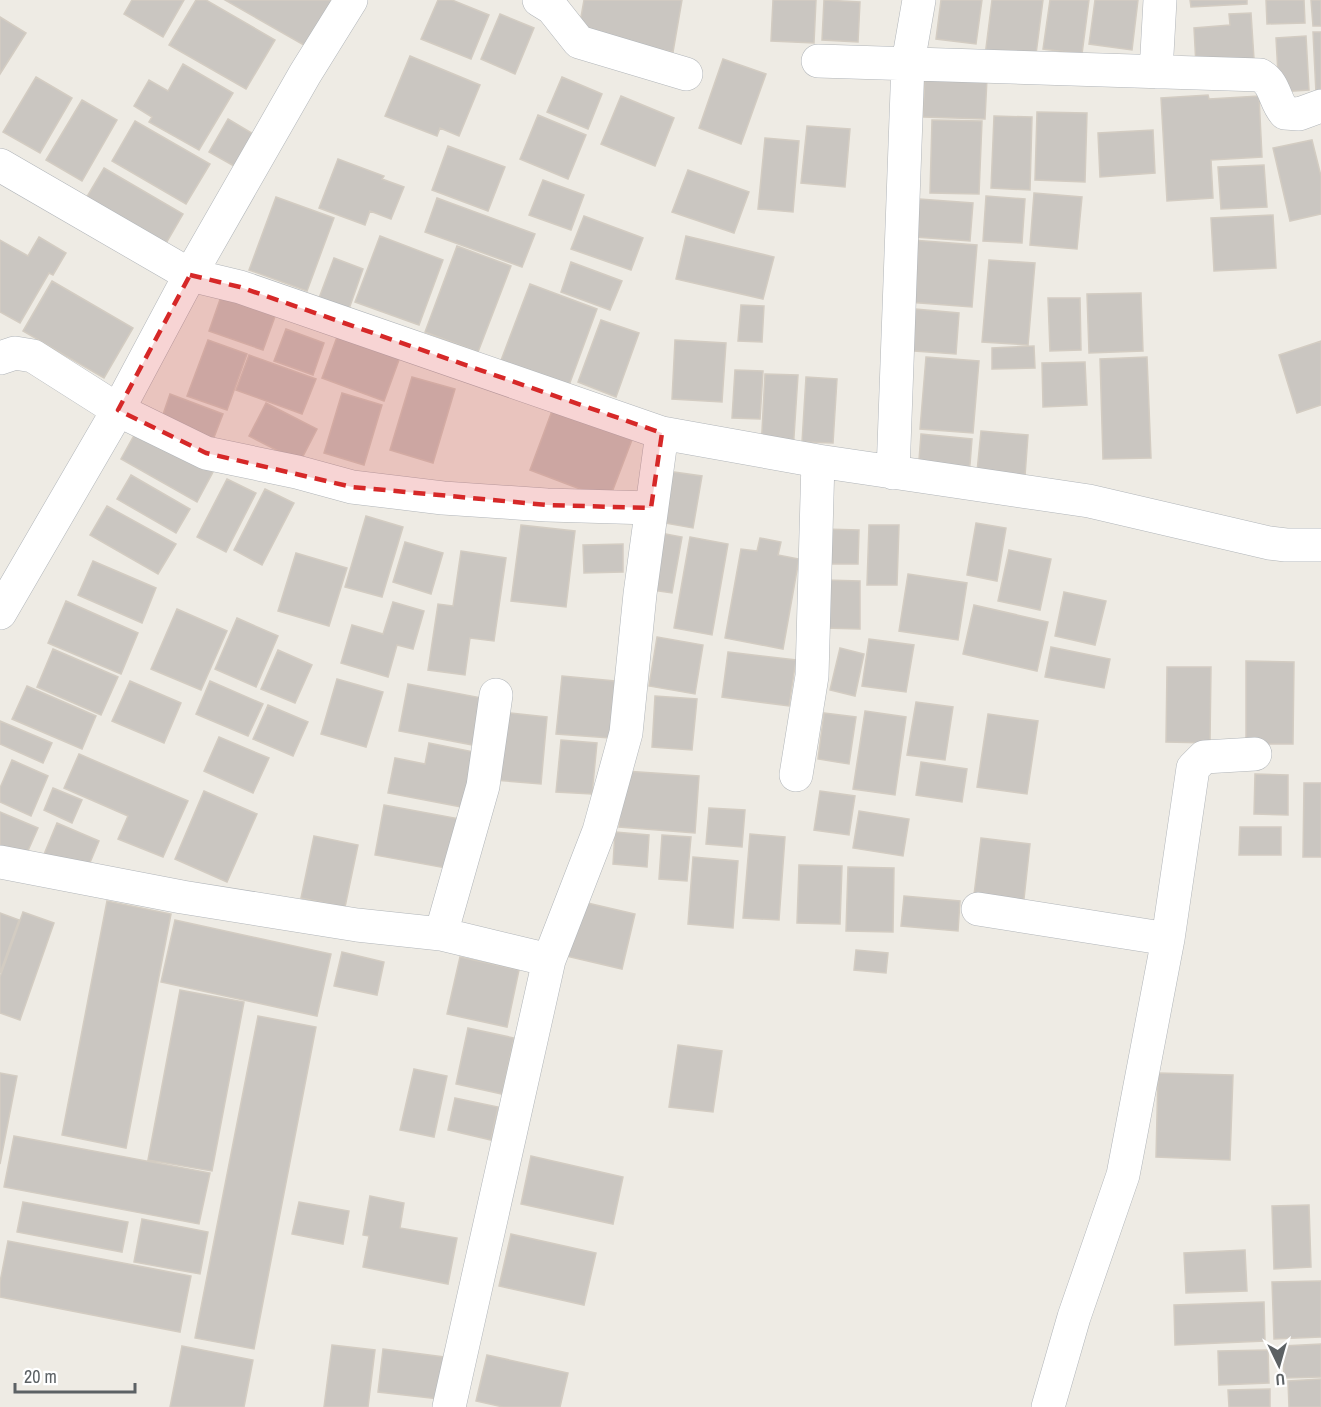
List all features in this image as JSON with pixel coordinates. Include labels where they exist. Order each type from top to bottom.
[{"type":"street","points":[[0,613],[117,410],[189,275],[305,74],[351,0]]},
{"type":"street","points":[[539,0],[552,8],[579,42],[686,74]]},
{"type":"street","points":[[893,473],[908,63],[919,0]]},
{"type":"street","points":[[1156,72],[1160,0]]},
{"type":"street","points":[[818,61],[1260,75],[1268,80],[1285,113],[1299,114],[1321,106]]},
{"type":"street","points":[[0,165],[189,275],[250,290],[662,433],[893,473],[1089,501],[1286,546],[1321,545]]},
{"type":"street","points":[[0,358],[15,354],[33,356],[117,410],[206,453],[297,472],[352,487],[443,498],[547,505],[651,508]]},
{"type":"street","points":[[449,1407],[549,960],[599,831],[626,733],[640,594],[662,433]]},
{"type":"street","points":[[796,775],[812,676],[818,461]]},
{"type":"street","points":[[441,934],[483,786],[496,695]]},
{"type":"street","points":[[1048,1407],[1074,1317],[1123,1175],[1168,939],[1193,768],[1204,757],[1255,754]]},
{"type":"street","points":[[0,862],[182,897],[357,925],[441,934],[549,960]]},
{"type":"street","points":[[978,909],[1168,939]]},
{"type":"highlighted area","points":[[190,275],[240,287],[662,433],[651,508],[547,505],[352,487],[206,453],[118,410]]},
{"type":"building","points":[[132,0],[184,0],[163,37],[124,14]]},
{"type":"building","points":[[196,0],[206,0],[275,40],[246,89],[169,45]]},
{"type":"building","points":[[225,0],[337,0],[309,48]]},
{"type":"building","points":[[438,0],[452,0],[489,15],[471,59],[421,39]]},
{"type":"building","points":[[584,0],[682,0],[673,52],[578,34]]},
{"type":"building","points":[[773,0],[816,0],[814,43],[771,41]]},
{"type":"building","points":[[824,0],[860,2],[858,42],[822,40]]},
{"type":"building","points":[[941,0],[982,0],[976,44],[936,39]]},
{"type":"building","points":[[992,0],[1043,0],[1035,62],[985,56]]},
{"type":"building","points":[[1050,0],[1089,0],[1082,54],[1043,49]]},
{"type":"building","points":[[1095,0],[1138,0],[1132,50],[1089,44]]},
{"type":"building","points":[[1190,0],[1247,0],[1247,4],[1191,7]]},
{"type":"building","points":[[1266,0],[1304,0],[1305,23],[1267,24]]},
{"type":"building","points":[[1311,0],[1321,0],[1321,26],[1313,26]]},
{"type":"building","points":[[1251,13],[1254,59],[1196,66],[1194,28],[1230,25],[1229,14]]},
{"type":"building","points":[[500,14],[534,28],[515,74],[481,59]]},
{"type":"building","points":[[0,17],[26,33],[0,74]]},
{"type":"building","points":[[1313,32],[1321,32],[1321,93],[1316,93]]},
{"type":"building","points":[[1306,36],[1309,90],[1279,92],[1276,38]]},
{"type":"building","points":[[410,56],[480,85],[459,136],[440,128],[437,136],[385,116]]},
{"type":"building","points":[[723,59],[766,74],[741,144],[699,128]]},
{"type":"building","points":[[183,64],[233,93],[199,150],[149,122],[152,117],[134,106],[149,80],[168,91]]},
{"type":"building","points":[[925,76],[987,78],[985,119],[923,117]]},
{"type":"building","points":[[36,77],[72,98],[40,153],[3,132]]},
{"type":"building","points":[[562,77],[602,94],[588,129],[547,112]]},
{"type":"building","points":[[1208,95],[1209,99],[1259,96],[1262,157],[1211,160],[1213,198],[1167,201],[1161,98]]},
{"type":"building","points":[[621,96],[674,118],[655,166],[601,144]]},
{"type":"building","points":[[82,100],[117,120],[82,181],[46,160]]},
{"type":"building","points":[[1037,112],[1087,113],[1085,182],[1035,180]]},
{"type":"building","points":[[538,115],[586,135],[568,179],[520,159]]},
{"type":"building","points":[[994,116],[1032,117],[1030,190],[991,188]]},
{"type":"building","points":[[228,119],[260,138],[241,170],[209,152]]},
{"type":"building","points":[[932,120],[982,121],[979,194],[930,193]]},
{"type":"building","points":[[135,121],[210,164],[186,204],[112,161]]},
{"type":"building","points":[[807,126],[850,129],[845,187],[801,183]]},
{"type":"building","points":[[1153,130],[1155,173],[1100,177],[1098,133]]},
{"type":"building","points":[[765,138],[799,141],[793,212],[758,209]]},
{"type":"building","points":[[1312,140],[1321,176],[1321,214],[1290,221],[1273,148]]},
{"type":"building","points":[[448,146],[505,167],[488,211],[432,190]]},
{"type":"building","points":[[338,159],[384,176],[382,179],[404,187],[391,219],[370,211],[365,225],[319,208]]},
{"type":"building","points":[[1264,165],[1267,207],[1221,209],[1218,167]]},
{"type":"building","points":[[104,168],[183,214],[161,252],[82,205]]},
{"type":"building","points":[[688,170],[749,192],[734,233],[672,212]]},
{"type":"building","points":[[543,180],[584,195],[571,230],[529,215]]},
{"type":"building","points":[[1034,193],[1082,197],[1077,249],[1030,245]]},
{"type":"building","points":[[986,196],[1025,199],[1022,243],[983,241]]},
{"type":"building","points":[[276,197],[334,218],[307,291],[249,270]]},
{"type":"building","points":[[437,198],[535,234],[522,267],[425,232]]},
{"type":"building","points":[[919,199],[973,203],[970,241],[915,237]]},
{"type":"building","points":[[1273,215],[1276,268],[1214,271],[1211,218]]},
{"type":"building","points":[[584,216],[643,238],[631,270],[571,249]]},
{"type":"building","points":[[380,236],[443,260],[419,325],[355,302]]},
{"type":"building","points":[[686,236],[774,257],[763,299],[676,279]]},
{"type":"building","points":[[39,237],[66,253],[53,275],[49,273],[20,323],[0,312],[0,240],[28,256]]},
{"type":"building","points":[[912,240],[977,245],[972,307],[907,302]]},
{"type":"building","points":[[457,246],[511,266],[478,352],[425,332]]},
{"type":"building","points":[[334,258],[363,269],[349,309],[319,298]]},
{"type":"building","points":[[989,260],[1035,263],[1028,345],[982,342]]},
{"type":"building","points":[[571,262],[622,281],[610,310],[561,292]]},
{"type":"building","points":[[52,281],[133,328],[104,378],[23,331]]},
{"type":"building","points":[[530,284],[597,309],[568,388],[500,363]]},
{"type":"building","points":[[223,291],[277,311],[263,350],[209,331]]},
{"type":"building","points":[[1141,293],[1143,351],[1089,353],[1087,294]]},
{"type":"building","points":[[1048,298],[1080,298],[1081,350],[1050,351]]},
{"type":"building","points":[[741,305],[764,306],[762,342],[738,341]]},
{"type":"building","points":[[904,308],[959,313],[956,354],[900,350]]},
{"type":"building","points":[[601,320],[639,333],[616,397],[578,382]]},
{"type":"building","points":[[341,326],[403,349],[384,401],[322,378]]},
{"type":"building","points":[[286,329],[324,343],[313,375],[274,361]]},
{"type":"building","points":[[208,340],[247,354],[227,410],[187,396]]},
{"type":"building","points":[[675,340],[726,343],[722,402],[672,399]]},
{"type":"building","points":[[1321,341],[1321,405],[1297,413],[1279,355]]},
{"type":"building","points":[[1034,346],[1035,368],[992,369],[992,348]]},
{"type":"building","points":[[249,355],[316,379],[302,414],[236,390]]},
{"type":"building","points":[[926,357],[979,361],[973,433],[920,429]]},
{"type":"building","points":[[1147,357],[1151,458],[1103,459],[1100,359]]},
{"type":"building","points":[[1085,362],[1087,405],[1043,407],[1042,363]]},
{"type":"building","points":[[735,370],[763,371],[760,419],[732,418]]},
{"type":"building","points":[[765,374],[798,375],[793,452],[761,450]]},
{"type":"building","points":[[412,377],[455,389],[433,463],[390,450]]},
{"type":"building","points":[[806,377],[837,379],[833,443],[802,442]]},
{"type":"building","points":[[342,393],[382,405],[364,465],[324,453]]},
{"type":"building","points":[[170,394],[223,414],[211,445],[159,426]]},
{"type":"building","points":[[266,403],[317,429],[300,462],[249,436]]},
{"type":"building","points":[[555,403],[635,432],[609,500],[530,470]]},
{"type":"building","points":[[137,430],[213,472],[197,502],[121,459]]},
{"type":"building","points":[[981,431],[1028,435],[1025,476],[977,472]]},
{"type":"building","points":[[921,434],[972,439],[969,477],[918,473]]},
{"type":"building","points":[[667,471],[702,476],[693,528],[659,522]]},
{"type":"building","points":[[131,475],[190,509],[176,533],[117,499]]},
{"type":"building","points":[[227,479],[256,493],[226,552],[197,537]]},
{"type":"building","points":[[265,489],[294,503],[262,565],[234,550]]},
{"type":"building","points":[[107,506],[176,544],[158,574],[90,535]]},
{"type":"building","points":[[366,516],[403,527],[382,597],[345,587]]},
{"type":"building","points":[[976,523],[1006,528],[997,581],[967,575]]},
{"type":"building","points":[[521,525],[575,531],[566,607],[511,601]]},
{"type":"building","points":[[869,525],[899,525],[897,585],[867,585]]},
{"type":"building","points":[[823,529],[859,530],[858,564],[823,564]]},
{"type":"building","points":[[655,532],[682,537],[672,593],[646,589]]},
{"type":"building","points":[[690,537],[728,544],[712,635],[674,628]]},
{"type":"building","points":[[760,538],[781,542],[778,555],[799,559],[783,649],[725,638],[741,549],[757,551]]},
{"type":"building","points":[[405,542],[443,553],[431,594],[393,582]]},
{"type":"building","points":[[623,544],[623,572],[584,573],[583,545]]},
{"type":"building","points":[[1009,550],[1051,559],[1040,610],[998,601]]},
{"type":"building","points":[[461,551],[506,558],[494,641],[470,638],[465,675],[428,670],[438,604],[453,606]]},
{"type":"building","points":[[296,553],[347,568],[329,626],[278,611]]},
{"type":"building","points":[[93,561],[156,588],[142,623],[78,595]]},
{"type":"building","points":[[908,574],[967,583],[958,640],[899,631]]},
{"type":"building","points":[[825,580],[860,581],[860,629],[824,628]]},
{"type":"building","points":[[1064,592],[1106,601],[1095,645],[1055,636]]},
{"type":"building","points":[[66,601],[138,633],[121,674],[48,643]]},
{"type":"building","points":[[393,602],[424,611],[413,649],[397,645],[388,677],[341,663],[352,625],[383,634]]},
{"type":"building","points":[[974,605],[1048,622],[1037,671],[963,654]]},
{"type":"building","points":[[177,609],[227,631],[201,690],[151,669]]},
{"type":"building","points":[[237,618],[278,636],[256,687],[215,669]]},
{"type":"building","points":[[657,637],[703,645],[695,694],[649,686]]},
{"type":"building","points":[[869,639],[914,645],[906,692],[862,686]]},
{"type":"building","points":[[1051,647],[1110,659],[1104,688],[1045,677]]},
{"type":"building","points":[[840,648],[864,654],[855,696],[830,690]]},
{"type":"building","points":[[53,649],[118,677],[101,715],[37,687]]},
{"type":"building","points":[[278,650],[312,665],[295,703],[261,689]]},
{"type":"building","points":[[728,652],[796,660],[789,706],[722,697]]},
{"type":"building","points":[[1246,661],[1294,662],[1293,744],[1246,744]]},
{"type":"building","points":[[1167,667],[1211,667],[1210,743],[1166,742]]},
{"type":"building","points":[[562,676],[615,681],[610,738],[556,734]]},
{"type":"building","points":[[337,679],[383,692],[366,747],[321,734]]},
{"type":"building","points":[[130,681],[181,703],[164,743],[112,721]]},
{"type":"building","points":[[210,681],[263,704],[248,736],[196,714]]},
{"type":"building","points":[[408,684],[487,699],[478,746],[399,731]]},
{"type":"building","points":[[27,686],[96,716],[82,749],[12,719]]},
{"type":"building","points":[[655,696],[697,699],[692,750],[652,747]]},
{"type":"building","points":[[916,702],[953,707],[945,760],[907,755]]},
{"type":"building","points":[[268,705],[308,722],[293,756],[253,739]]},
{"type":"building","points":[[865,711],[906,717],[895,795],[853,789]]},
{"type":"building","points":[[501,712],[547,717],[541,784],[494,780]]},
{"type":"building","points":[[824,713],[856,717],[849,764],[818,759]]},
{"type":"building","points":[[988,714],[1038,721],[1027,794],[977,787]]},
{"type":"building","points":[[0,721],[52,743],[43,763],[0,744]]},
{"type":"building","points":[[219,737],[269,758],[253,793],[204,771]]},
{"type":"building","points":[[561,740],[597,743],[592,794],[556,792]]},
{"type":"building","points":[[429,743],[474,752],[467,808],[388,793],[395,758],[425,764]]},
{"type":"building","points":[[79,754],[188,801],[163,857],[118,839],[128,816],[64,788]]},
{"type":"building","points":[[12,760],[48,776],[31,816],[0,802],[0,788]]},
{"type":"building","points":[[921,762],[967,769],[962,802],[916,795]]},
{"type":"building","points":[[624,771],[699,776],[695,833],[619,827]]},
{"type":"building","points":[[1255,774],[1288,775],[1288,815],[1254,814]]},
{"type":"building","points":[[1304,783],[1321,783],[1321,857],[1303,857]]},
{"type":"building","points":[[53,788],[82,800],[72,823],[44,810]]},
{"type":"building","points":[[204,791],[257,814],[227,882],[175,859]]},
{"type":"building","points":[[820,791],[855,796],[849,835],[814,830]]},
{"type":"building","points":[[384,805],[460,819],[451,869],[375,855]]},
{"type":"building","points":[[709,808],[745,810],[742,847],[706,844]]},
{"type":"building","points":[[859,811],[909,819],[903,856],[853,848]]},
{"type":"building","points":[[0,812],[38,828],[23,862],[0,852]]},
{"type":"building","points":[[57,823],[99,841],[84,877],[42,859]]},
{"type":"building","points":[[1240,827],[1281,827],[1281,855],[1239,855]]},
{"type":"building","points":[[615,832],[649,835],[647,867],[613,864]]},
{"type":"building","points":[[750,834],[785,837],[779,920],[743,918]]},
{"type":"building","points":[[662,835],[691,837],[687,881],[659,879]]},
{"type":"building","points":[[314,836],[358,845],[345,907],[301,898]]},
{"type":"building","points":[[981,838],[1030,844],[1023,908],[973,903]]},
{"type":"building","points":[[693,857],[738,861],[733,928],[688,924]]},
{"type":"building","points":[[799,865],[842,866],[840,924],[797,923]]},
{"type":"building","points":[[848,867],[894,868],[893,932],[846,931]]},
{"type":"building","points":[[904,896],[960,901],[958,931],[901,926]]},
{"type":"building","points":[[107,901],[171,914],[126,1148],[62,1135]]},
{"type":"building","points":[[579,901],[635,914],[622,969],[566,956]]},
{"type":"building","points":[[23,912],[54,923],[20,1020],[0,1013],[0,977]]},
{"type":"building","points":[[0,913],[19,920],[0,973]]},
{"type":"building","points":[[175,920],[331,954],[317,1016],[161,982]]},
{"type":"building","points":[[856,950],[888,953],[886,973],[854,970]]},
{"type":"building","points":[[342,952],[384,962],[377,995],[334,986]]},
{"type":"building","points":[[460,957],[519,970],[507,1027],[447,1014]]},
{"type":"building","points":[[180,990],[244,1002],[212,1171],[148,1160]]},
{"type":"building","points":[[258,1016],[316,1027],[254,1349],[195,1338]]},
{"type":"building","points":[[468,1028],[514,1038],[502,1094],[456,1084]]},
{"type":"building","points":[[678,1045],[722,1051],[713,1112],[669,1107]]},
{"type":"building","points":[[414,1069],[447,1076],[434,1137],[400,1130]]},
{"type":"building","points":[[0,1073],[17,1076],[0,1164]]},
{"type":"building","points":[[1158,1073],[1233,1075],[1230,1160],[1156,1157]]},
{"type":"building","points":[[455,1098],[498,1107],[491,1140],[448,1130]]},
{"type":"building","points":[[14,1136],[210,1173],[199,1224],[4,1187]]},
{"type":"building","points":[[531,1156],[623,1177],[613,1224],[521,1204]]},
{"type":"building","points":[[370,1196],[404,1203],[400,1228],[457,1238],[448,1284],[363,1267],[369,1236],[363,1235]]},
{"type":"building","points":[[23,1202],[128,1222],[122,1252],[17,1232]]},
{"type":"building","points":[[299,1202],[349,1211],[343,1244],[292,1234]]},
{"type":"building","points":[[1309,1205],[1311,1267],[1274,1269],[1272,1206]]},
{"type":"building","points":[[142,1219],[208,1232],[200,1274],[134,1262]]},
{"type":"building","points":[[511,1234],[596,1253],[584,1305],[499,1286]]},
{"type":"building","points":[[8,1241],[191,1276],[180,1332],[0,1297],[0,1282]]},
{"type":"building","points":[[1245,1250],[1247,1291],[1186,1293],[1184,1253]]},
{"type":"building","points":[[1321,1281],[1321,1337],[1274,1339],[1272,1282]]},
{"type":"building","points":[[1264,1302],[1265,1341],[1175,1345],[1174,1305]]},
{"type":"building","points":[[1321,1344],[1321,1377],[1284,1378],[1283,1346]]},
{"type":"building","points":[[332,1345],[375,1350],[368,1407],[324,1407]]},
{"type":"building","points":[[182,1346],[253,1360],[244,1407],[170,1407]]},
{"type":"building","points":[[383,1349],[444,1357],[439,1399],[378,1392]]},
{"type":"building","points":[[1268,1350],[1269,1383],[1219,1385],[1218,1351]]},
{"type":"building","points":[[487,1355],[568,1373],[560,1407],[503,1407],[476,1401]]},
{"type":"building","points":[[1321,1379],[1321,1407],[1289,1407],[1288,1381]]},
{"type":"building","points":[[1270,1389],[1270,1407],[1229,1407],[1228,1390]]}]
